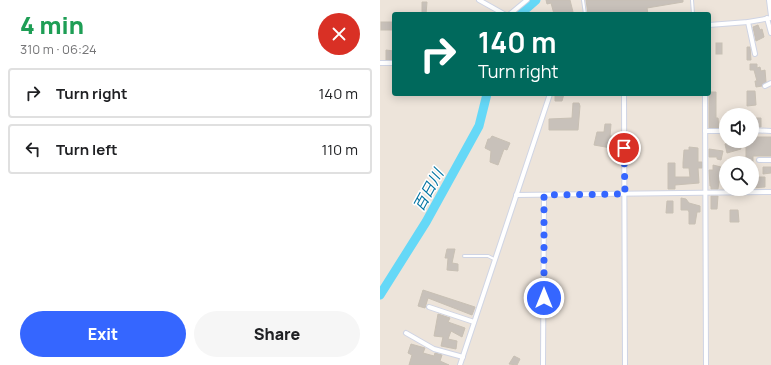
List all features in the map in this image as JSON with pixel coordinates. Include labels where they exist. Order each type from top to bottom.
[{"type":"street","points":[[479,0],[500,12]]},
{"type":"street","points":[[512,12],[527,0]]},
{"type":"street","points":[[769,0],[771,33]]},
{"type":"street","points":[[711,25],[748,22],[770,17]]},
{"type":"street","points":[[748,22],[755,54]]},
{"type":"street","points":[[380,63],[392,63]]},
{"type":"street","points":[[765,86],[771,83]]},
{"type":"street","points":[[460,365],[549,96]]},
{"type":"street","points":[[624,96],[625,365]]},
{"type":"street","points":[[704,96],[706,365]]},
{"type":"street","points":[[759,130],[771,131]]},
{"type":"street","points":[[705,131],[719,131]]},
{"type":"street","points":[[759,160],[771,160]]},
{"type":"street","points":[[516,195],[771,192]]},
{"type":"street","points":[[543,365],[544,195]]},
{"type":"street","points":[[429,307],[474,322]]},
{"type":"street","points":[[406,333],[434,348],[463,357]]},
{"type":"lane","points":[[583,0],[585,12]]},
{"type":"lane","points":[[692,0],[693,12]]},
{"type":"lane","points":[[464,256],[488,256],[494,259]]},
{"type":"building","points":[[546,0],[570,0],[573,12],[553,12],[551,3],[547,4]]},
{"type":"building","points":[[586,0],[683,0],[683,2],[647,8],[648,12],[588,12]]},
{"type":"building","points":[[422,2],[427,2],[426,12],[422,12]]},
{"type":"building","points":[[381,22],[392,22],[392,30],[381,30]]},
{"type":"building","points":[[758,25],[760,30],[762,29],[764,37],[756,41],[753,27]]},
{"type":"building","points":[[716,43],[722,43],[722,54],[716,54]]},
{"type":"building","points":[[747,47],[750,47],[751,60],[747,60]]},
{"type":"building","points":[[386,50],[392,51],[392,60],[386,60]]},
{"type":"building","points":[[750,64],[757,64],[757,68],[760,67],[761,71],[765,70],[766,82],[762,86],[756,87],[755,81],[757,81],[754,70],[750,70]]},
{"type":"building","points":[[747,91],[755,91],[756,105],[747,106]]},
{"type":"building","points":[[711,92],[716,92],[716,118],[718,118],[719,128],[709,128],[709,96],[711,96]]},
{"type":"building","points":[[555,96],[563,96],[562,101],[555,101]]},
{"type":"building","points":[[573,103],[579,103],[580,106],[578,130],[549,130],[549,119],[572,118]]},
{"type":"building","points":[[759,118],[761,118],[761,127],[759,127]]},
{"type":"building","points":[[605,124],[611,124],[610,136],[618,136],[617,149],[594,145],[597,132],[604,132]]},
{"type":"building","points":[[492,136],[510,143],[507,150],[504,149],[498,165],[490,162],[491,151],[485,148],[488,139]]},
{"type":"building","points":[[759,137],[771,137],[771,156],[746,156],[746,148],[759,148]]},
{"type":"building","points":[[689,147],[698,148],[698,162],[702,162],[702,168],[698,168],[699,183],[675,185],[675,189],[668,189],[668,163],[675,163],[675,177],[690,177],[689,168],[683,168],[684,150],[689,150]]},
{"type":"building","points":[[726,148],[741,148],[741,149],[727,153]]},
{"type":"building","points":[[709,149],[723,151],[722,156],[719,156],[719,160],[717,159],[717,157],[709,157]]},
{"type":"building","points":[[713,165],[719,166],[718,189],[711,189],[710,186],[709,170],[713,170]]},
{"type":"building","points":[[763,167],[771,167],[771,173],[763,174]]},
{"type":"building","points":[[759,177],[765,177],[765,187],[759,187]]},
{"type":"building","points":[[711,196],[718,196],[717,209],[711,209]]},
{"type":"building","points":[[681,198],[686,199],[689,203],[700,206],[700,212],[697,212],[695,224],[689,224],[688,210],[681,210]]},
{"type":"building","points":[[667,201],[673,201],[673,213],[666,213]]},
{"type":"building","points":[[730,210],[738,210],[739,222],[730,222]]},
{"type":"building","points":[[447,249],[455,249],[452,263],[458,264],[458,271],[447,270],[448,258],[445,258]]},
{"type":"building","points":[[423,290],[475,307],[472,315],[428,298],[425,308],[418,306]]},
{"type":"building","points":[[438,314],[450,318],[448,322],[465,328],[462,337],[451,331],[448,339],[457,341],[456,349],[441,346],[443,337],[434,336]]},
{"type":"building","points":[[411,344],[425,348],[423,353],[434,356],[435,353],[442,355],[440,361],[449,365],[409,365],[412,355],[408,353]]},
{"type":"building","points":[[514,356],[520,359],[517,365],[509,364]]},
{"type":"waterway","name":"百日川","points":[[522,12],[536,0]]},
{"type":"waterway","name":"百日川","points":[[380,295],[426,222],[479,126],[486,96]]},
{"type":"route","points":[[544,298],[544,195],[625,194],[624,148]]}]
